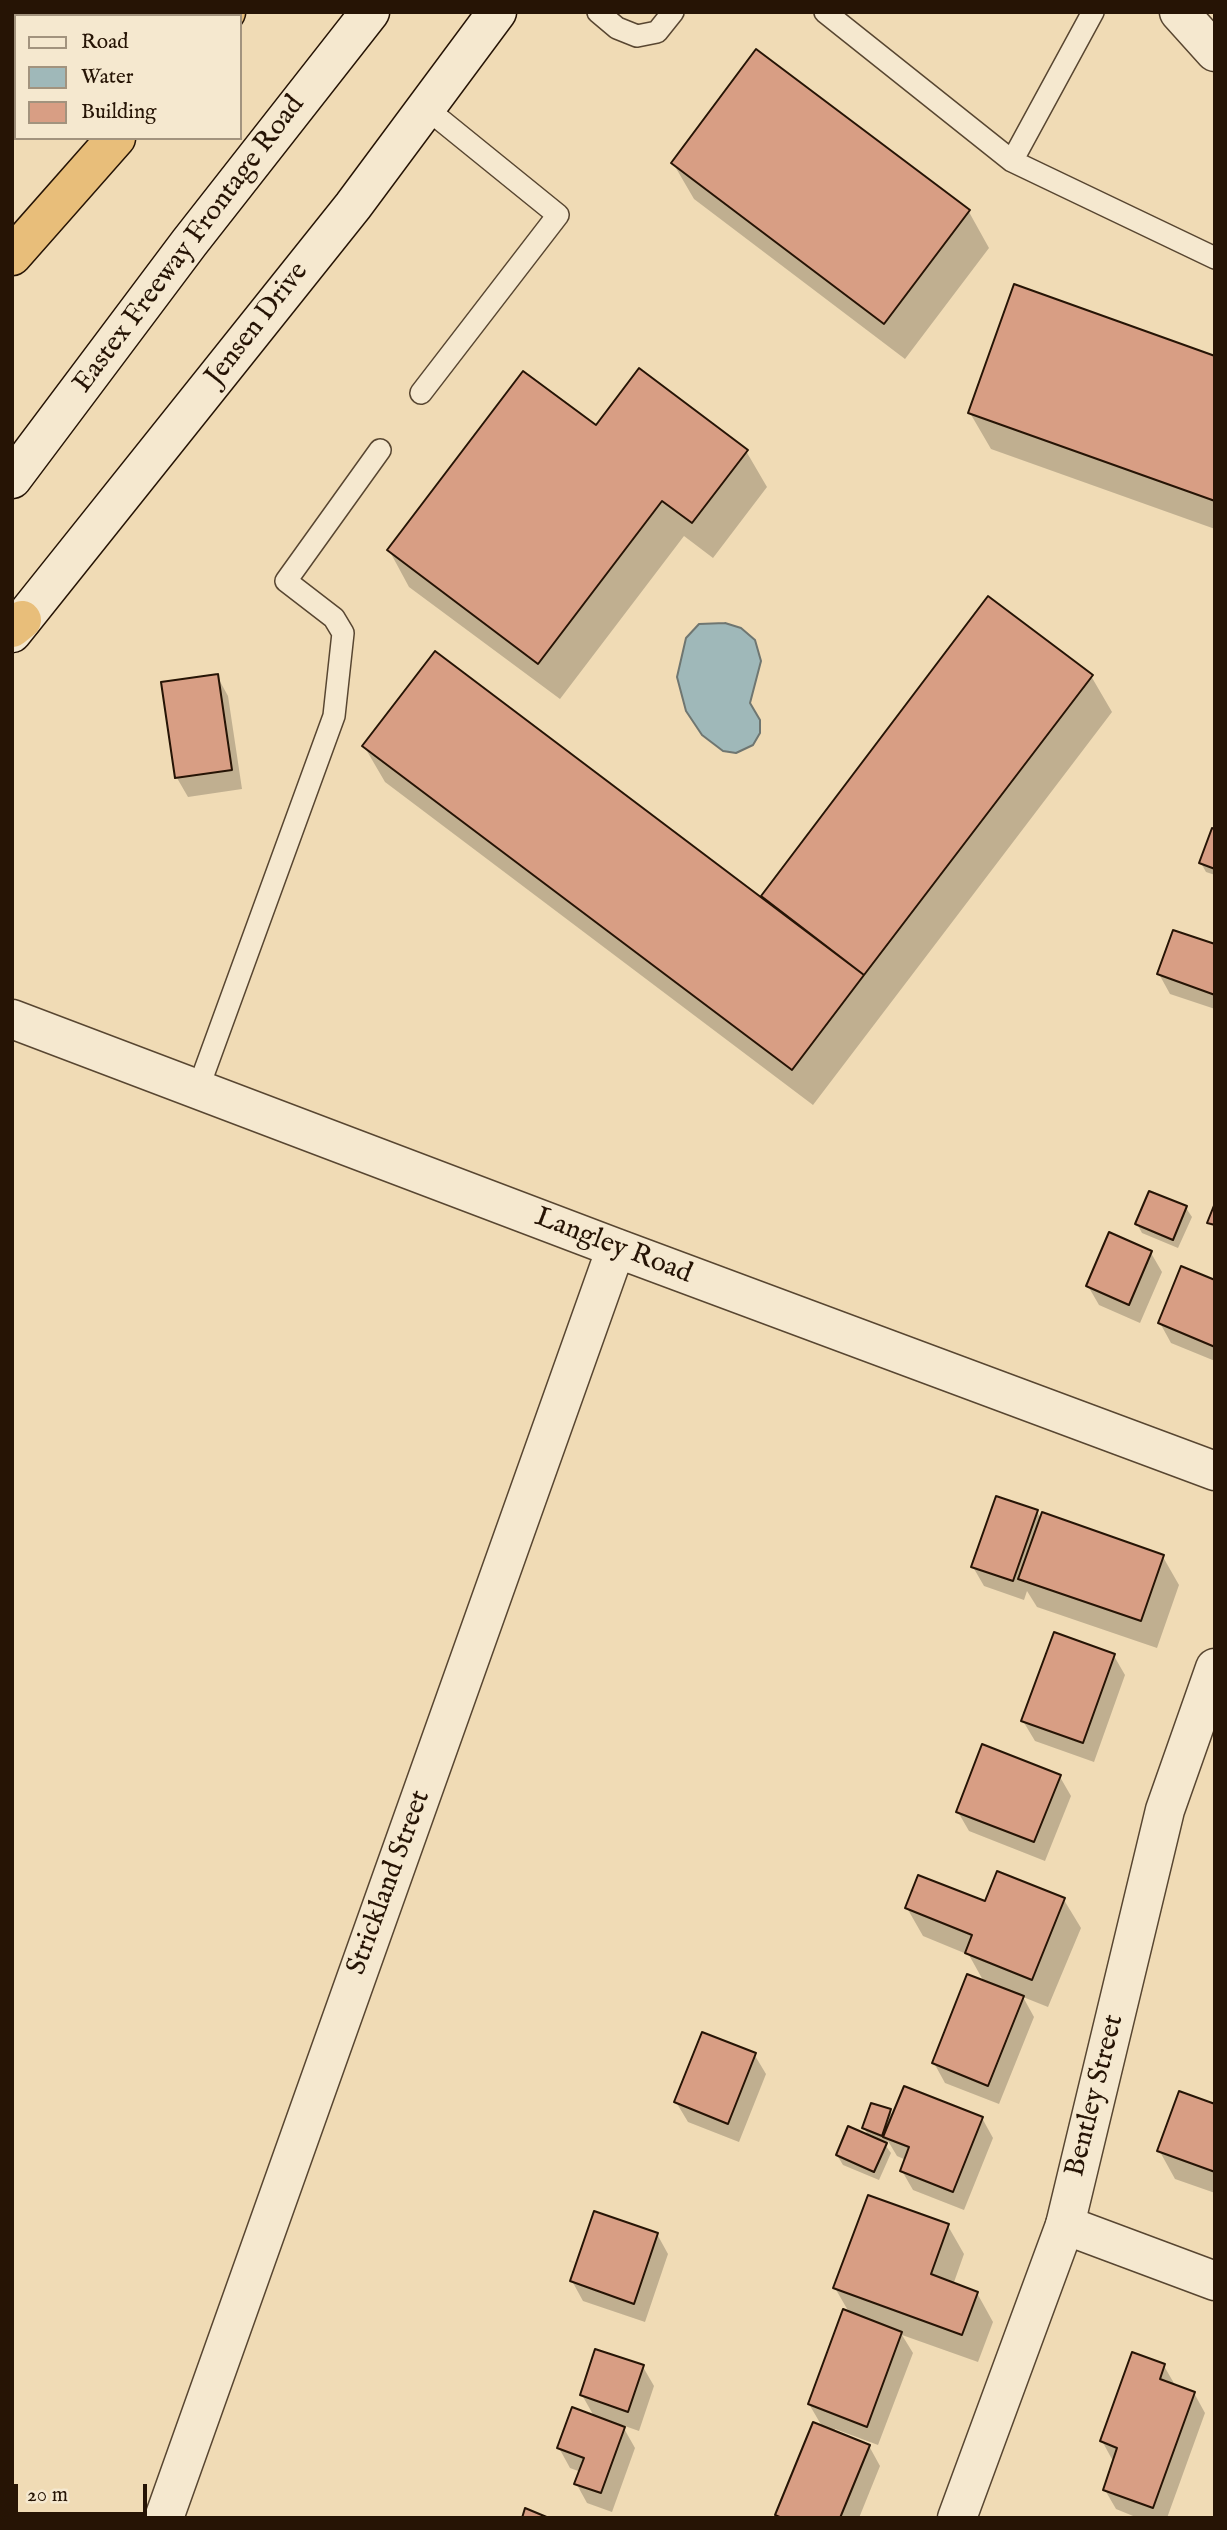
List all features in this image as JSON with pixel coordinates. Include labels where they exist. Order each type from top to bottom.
[{"type":"highway","points":[[12,256],[114,140]]},
{"type":"street","name":"Eastex Freeway Frontage Road","points":[[12,479],[189,243],[370,12]]},
{"type":"street","name":"Jensen Drive","points":[[16,627],[345,216],[497,12]]},
{"type":"street","points":[[1179,12],[1215,51]]},
{"type":"street","name":"Langley Road","points":[[12,1019],[1215,1471]]},
{"type":"street","name":"Strickland Street","points":[[164,2518],[616,1248]]},
{"type":"street","name":"Bentley Street","points":[[957,2518],[1065,2225],[1165,1810],[1215,1668]]},
{"type":"street","points":[[1065,2225],[1215,2281]]},
{"type":"lane","points":[[598,12],[617,28],[637,36],[657,33],[673,12]]},
{"type":"lane","points":[[825,12],[1012,161],[1215,258]]},
{"type":"lane","points":[[1012,161],[1093,12]]},
{"type":"lane","points":[[421,393],[558,215],[426,108]]},
{"type":"lane","points":[[198,1090],[334,716],[343,633],[334,618],[286,581],[380,450]]},
{"type":"water","points":[[725,623],[741,628],[755,640],[761,661],[750,703],[760,720],[760,733],[753,745],[736,753],[723,751],[702,735],[686,711],[677,677],[686,638],[699,624]]},
{"type":"building","points":[[756,49],[970,210],[884,324],[671,163]]},
{"type":"building","points":[[1014,284],[1215,356],[1215,501],[968,413]]},
{"type":"building","points":[[639,368],[748,450],[692,523],[662,501],[538,664],[387,550],[523,371],[596,425]]},
{"type":"building","points":[[988,596],[1093,675],[864,975],[761,896]]},
{"type":"building","points":[[435,651],[864,975],[792,1070],[362,746]]},
{"type":"building","points":[[218,674],[232,770],[175,778],[161,682]]},
{"type":"building","points":[[1212,828],[1215,829],[1215,869],[1199,863]]},
{"type":"building","points":[[1173,930],[1215,944],[1215,995],[1157,974]]},
{"type":"building","points":[[1149,1191],[1187,1206],[1173,1240],[1135,1224]]},
{"type":"building","points":[[1215,1203],[1215,1225],[1207,1223]]},
{"type":"building","points":[[1109,1232],[1152,1251],[1129,1305],[1086,1286]]},
{"type":"building","points":[[1181,1266],[1215,1280],[1215,1347],[1158,1323]]},
{"type":"building","points":[[996,1496],[1038,1510],[1013,1581],[971,1567]]},
{"type":"building","points":[[1042,1512],[1164,1555],[1141,1621],[1018,1579]]},
{"type":"building","points":[[1054,1632],[1115,1654],[1083,1743],[1021,1721]]},
{"type":"building","points":[[982,1744],[1061,1775],[1034,1842],[956,1812]]},
{"type":"building","points":[[997,1871],[1065,1898],[1032,1980],[965,1953],[972,1935],[905,1908],[918,1875],[985,1901]]},
{"type":"building","points":[[967,1974],[1024,1996],[988,2086],[932,2063]]},
{"type":"building","points":[[702,2032],[756,2053],[728,2124],[674,2102]]},
{"type":"building","points":[[904,2086],[983,2117],[953,2192],[900,2171],[909,2147],[883,2137]]},
{"type":"building","points":[[1179,2091],[1215,2104],[1215,2172],[1157,2151]]},
{"type":"building","points":[[871,2103],[891,2109],[882,2136],[862,2128]]},
{"type":"building","points":[[848,2126],[887,2143],[874,2172],[836,2155]]},
{"type":"building","points":[[868,2195],[949,2224],[931,2274],[978,2292],[962,2335],[833,2288]]},
{"type":"building","points":[[594,2211],[658,2233],[634,2304],[570,2281]]},
{"type":"building","points":[[843,2309],[902,2332],[867,2427],[808,2404]]},
{"type":"building","points":[[595,2349],[644,2365],[628,2412],[580,2395]]},
{"type":"building","points":[[1132,2352],[1165,2364],[1160,2379],[1195,2392],[1153,2508],[1103,2490],[1117,2448],[1100,2441]]},
{"type":"building","points":[[572,2407],[625,2427],[601,2493],[574,2484],[584,2458],[557,2448]]},
{"type":"building","points":[[813,2422],[870,2445],[840,2518],[782,2518],[775,2515]]},
{"type":"building","points":[[525,2508],[549,2518],[522,2518]]}]
